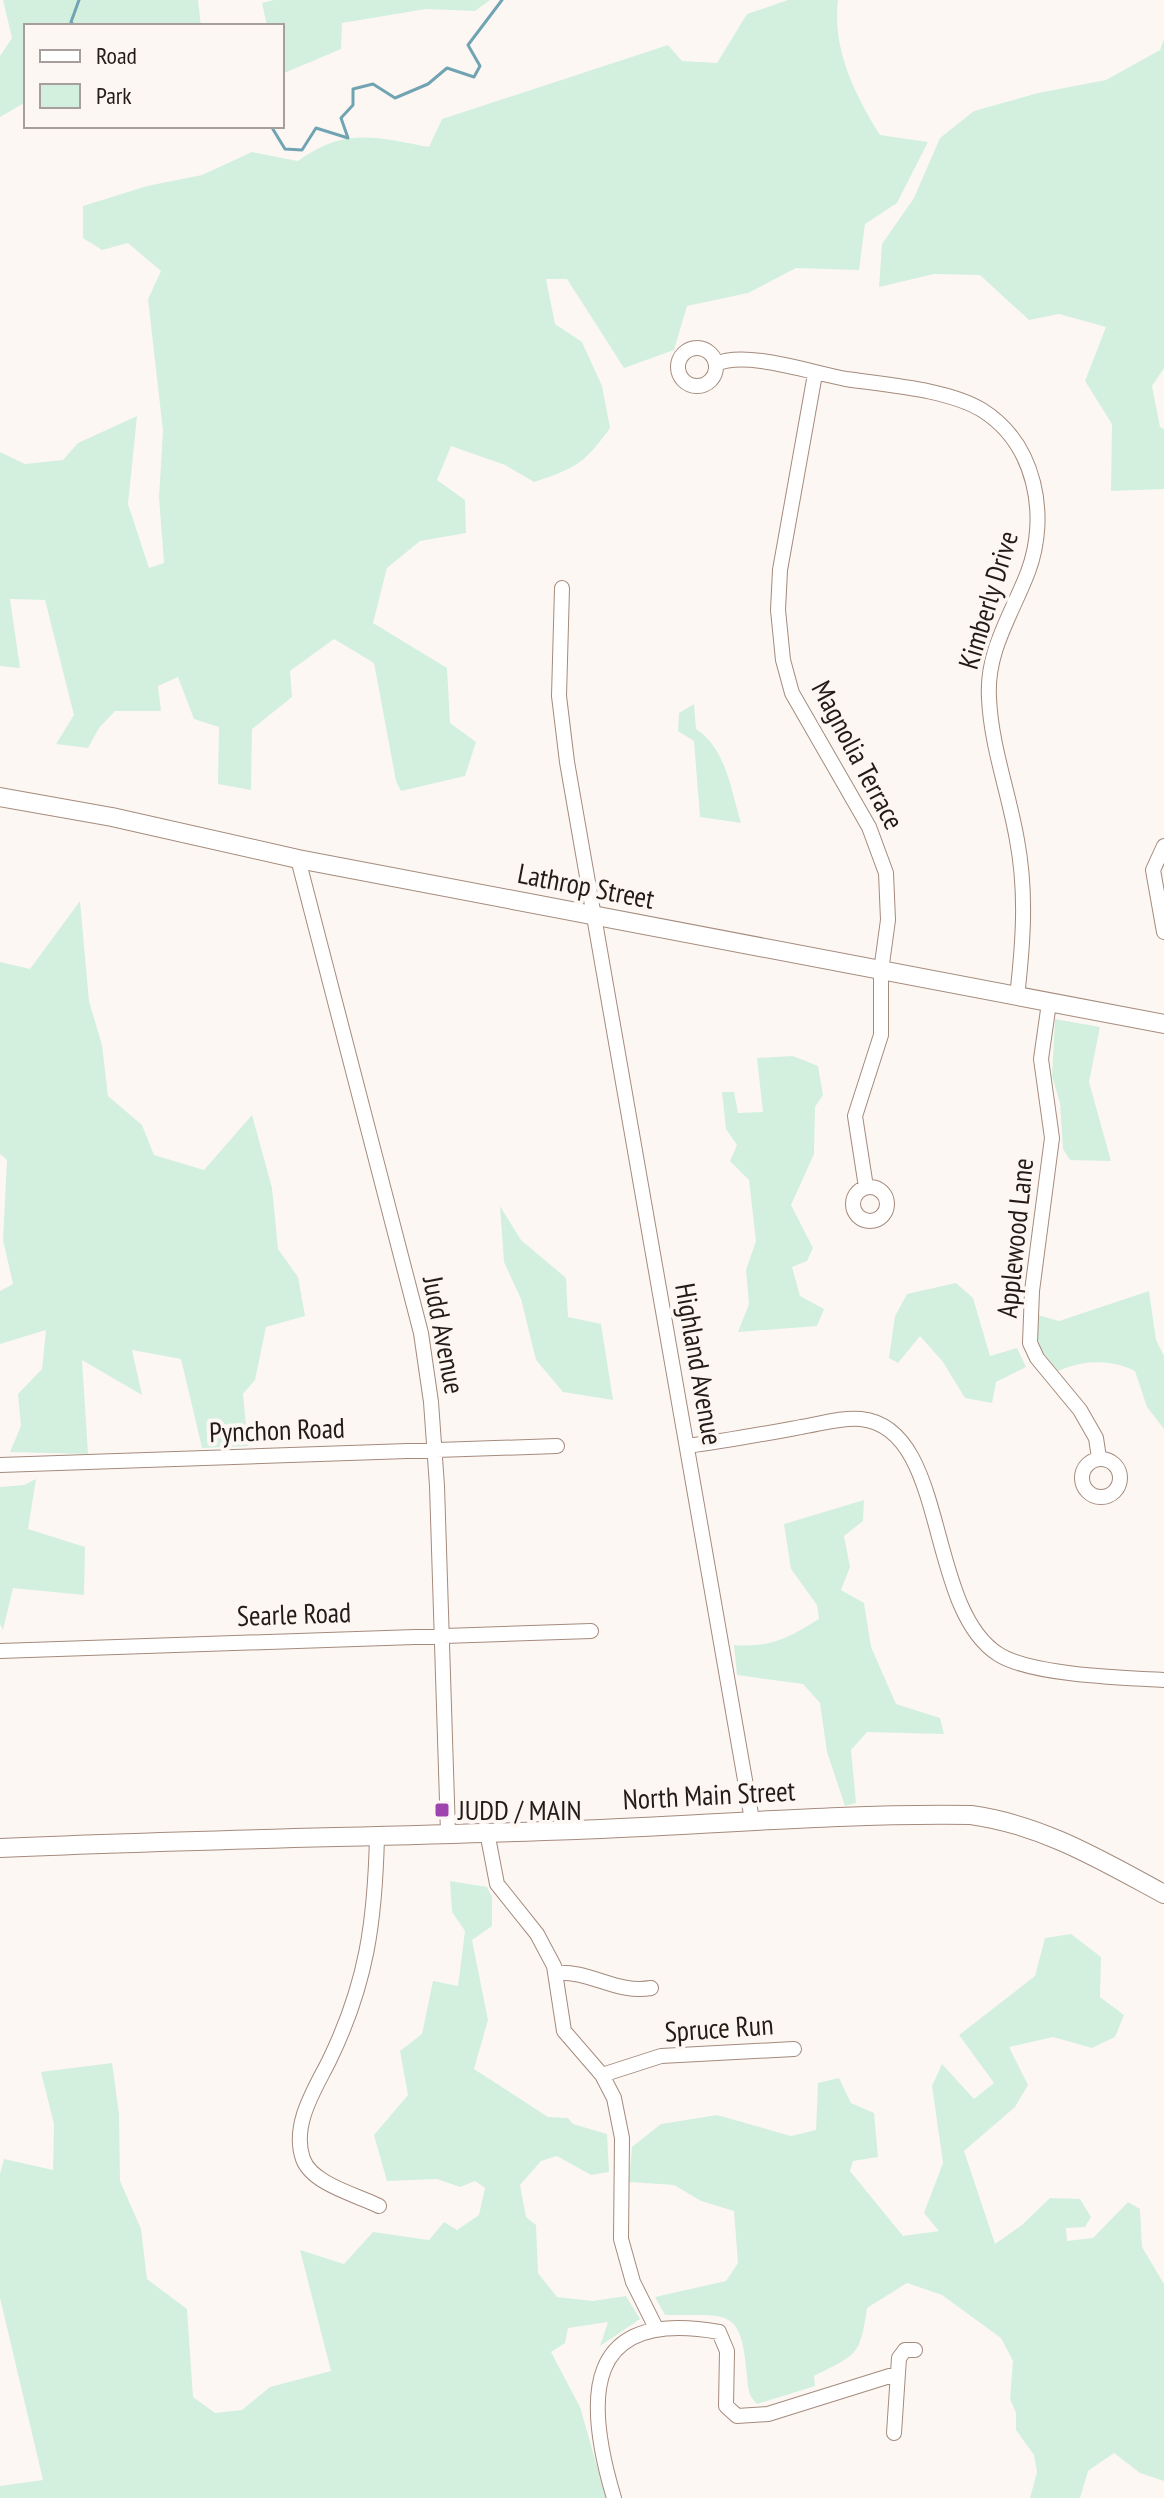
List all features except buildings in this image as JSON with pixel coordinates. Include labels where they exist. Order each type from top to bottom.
[{"type":"street","name":"Kimberly Drive","points":[[716,364],[743,358],[815,374],[916,389],[982,410],[1018,447],[1035,486],[1039,515],[1036,547],[993,653],[988,678],[990,719],[1017,839],[1024,888],[1017,997]]},
{"type":"street","name":"Magnolia Terrace","points":[[815,374],[780,570],[778,610],[781,640],[796,702],[880,848],[888,893],[881,971],[881,1035],[855,1116],[866,1187]]},
{"type":"street","name":"Highland Avenue","points":[[562,588],[562,727],[752,1820]]},
{"type":"street","name":"Lathrop Street","points":[[0,797],[112,817],[298,859],[594,917],[1164,1024]]},
{"type":"street","points":[[1164,846],[1153,870],[1164,932]]},
{"type":"street","name":"Judd Avenue","points":[[298,859],[421,1333],[435,1450],[448,1833]]},
{"type":"street","name":"Applewood Lane","points":[[1049,1003],[1041,1059],[1052,1138],[1032,1291],[1030,1343],[1037,1358],[1080,1410],[1096,1438],[1099,1458]]},
{"type":"street","points":[[687,1446],[833,1421],[861,1419],[881,1424],[911,1453],[965,1620],[995,1652],[1034,1667],[1164,1680]]},
{"type":"street","name":"Pynchon Road","points":[[0,1465],[557,1446]]},
{"type":"street","name":"Searle Road","points":[[0,1651],[591,1631]]},
{"type":"street","name":"North Main Street","points":[[0,1848],[231,1837],[377,1836],[927,1815],[999,1819],[1083,1849],[1164,1894]]},
{"type":"street","points":[[487,1832],[497,1884],[537,1934],[556,1973],[559,2013],[564,2031],[602,2075],[614,2098],[621,2133],[622,2246],[633,2282],[656,2328]]},
{"type":"street","points":[[0,1833],[0,1848]]},
{"type":"street","points":[[377,1836],[374,1914],[368,1956],[331,2057],[306,2107],[302,2128],[303,2159],[317,2178],[379,2206]]},
{"type":"street","points":[[556,1973],[581,1974],[633,1989],[651,1988]]},
{"type":"street","name":"Spruce Run","points":[[602,2075],[664,2056],[794,2049]]},
{"type":"street","points":[[614,2498],[595,2421],[596,2388],[604,2366],[625,2342],[656,2328],[692,2327],[719,2332],[727,2351],[726,2406],[737,2416],[768,2414],[896,2374]]},
{"type":"street","points":[[894,2433],[896,2374],[900,2354],[915,2350]]},
{"type":"green space","points":[[3,0],[198,0],[201,24],[24,24],[24,103],[0,117],[0,56],[12,38]]},
{"type":"green space","points":[[274,0],[490,0],[475,11],[426,9],[342,23],[341,49],[284,73],[284,24],[267,24],[262,3]]},
{"type":"green space","points":[[788,0],[838,0],[839,36],[847,71],[880,135],[928,142],[897,203],[865,224],[859,270],[796,268],[748,293],[687,306],[674,350],[624,368],[567,279],[546,279],[555,324],[582,342],[602,386],[610,428],[578,463],[534,482],[505,465],[451,446],[437,480],[465,500],[466,533],[420,541],[387,568],[373,623],[447,668],[450,723],[476,742],[465,776],[401,791],[396,781],[374,663],[334,639],[290,671],[292,697],[252,729],[251,790],[218,784],[219,727],[194,719],[178,677],[158,686],[161,711],[115,711],[99,728],[88,748],[56,744],[74,715],[45,600],[10,599],[20,668],[0,666],[0,452],[25,464],[63,460],[78,443],[137,416],[128,504],[149,568],[164,563],[159,497],[163,431],[148,299],[161,271],[128,243],[102,250],[83,238],[83,206],[147,186],[202,175],[252,152],[298,161],[331,143],[361,138],[429,147],[442,119],[668,45],[682,61],[717,63],[747,14]]},
{"type":"green space","points":[[1164,39],[1164,368],[1152,386],[1160,427],[1164,429],[1164,489],[1111,491],[1112,424],[1085,381],[1106,327],[1059,314],[1029,320],[980,275],[934,274],[879,287],[882,244],[914,198],[940,138],[974,111],[1038,93],[1106,80],[1160,50]]},
{"type":"green space","points":[[694,704],[696,729],[721,758],[741,823],[700,817],[694,741],[678,731],[679,713]]},
{"type":"green space","points":[[80,901],[89,1001],[102,1045],[108,1096],[142,1125],[154,1155],[204,1170],[252,1115],[272,1188],[278,1249],[298,1277],[305,1316],[266,1327],[255,1380],[243,1394],[248,1446],[202,1448],[181,1359],[132,1350],[142,1395],[82,1360],[88,1454],[10,1452],[21,1426],[18,1394],[42,1369],[46,1330],[0,1344],[0,1291],[13,1284],[3,1240],[7,1160],[0,1154],[0,962],[30,969]]},
{"type":"green space","points":[[1055,1019],[1100,1027],[1089,1082],[1111,1161],[1070,1160],[1063,1149],[1060,1103],[1052,1076]]},
{"type":"green space","points":[[793,1056],[818,1066],[823,1095],[815,1107],[814,1154],[791,1205],[813,1248],[807,1261],[792,1267],[800,1296],[824,1309],[817,1326],[738,1332],[749,1304],[746,1270],[756,1241],[749,1180],[730,1161],[737,1145],[726,1129],[722,1092],[734,1092],[738,1113],[763,1112],[757,1058]]},
{"type":"green space","points":[[500,1206],[521,1240],[566,1278],[568,1317],[601,1324],[613,1400],[563,1392],[536,1360],[521,1299],[504,1262]]},
{"type":"green space","points":[[956,1283],[973,1298],[990,1356],[1017,1348],[1026,1367],[996,1382],[992,1403],[965,1398],[943,1362],[920,1336],[898,1363],[889,1358],[895,1316],[907,1294]]},
{"type":"green space","points":[[1149,1291],[1156,1340],[1164,1356],[1164,1429],[1147,1407],[1135,1371],[1116,1364],[1096,1362],[1058,1371],[1038,1346],[1038,1315],[1059,1321]]},
{"type":"green space","points":[[36,1479],[28,1529],[85,1547],[84,1595],[13,1588],[3,1630],[0,1624],[0,1487],[24,1485]]},
{"type":"green space","points":[[864,1500],[863,1521],[844,1536],[850,1567],[841,1590],[864,1603],[871,1647],[896,1704],[940,1718],[944,1734],[867,1732],[851,1750],[856,1803],[845,1806],[827,1752],[820,1703],[803,1684],[737,1675],[734,1645],[759,1645],[779,1640],[819,1619],[817,1605],[791,1569],[784,1524]]},
{"type":"green space","points":[[450,1881],[487,1887],[492,1897],[492,1926],[472,1940],[488,2020],[474,2069],[548,2117],[568,2118],[573,2124],[607,2134],[609,2172],[591,2175],[557,2156],[541,2161],[520,2185],[526,2217],[536,2225],[538,2273],[557,2297],[593,2301],[626,2296],[640,2319],[600,2346],[608,2322],[568,2328],[565,2343],[551,2352],[580,2407],[606,2498],[0,2498],[0,2486],[43,2480],[0,2298],[0,2174],[4,2159],[53,2170],[54,2124],[41,2072],[112,2063],[119,2114],[120,2181],[141,2229],[147,2279],[187,2309],[193,2397],[215,2413],[242,2410],[270,2387],[331,2371],[300,2250],[344,2264],[373,2232],[429,2240],[444,2222],[457,2230],[479,2215],[485,2188],[475,2181],[460,2187],[437,2179],[387,2181],[374,2135],[408,2095],[400,2051],[422,2034],[433,1981],[458,1986],[465,1931],[452,1912]]},
{"type":"green space","points":[[1071,1934],[1101,1957],[1100,1997],[1124,2015],[1115,2037],[1092,2048],[1053,2037],[1009,2047],[1028,2085],[1015,2107],[964,2151],[995,2244],[1022,2225],[1050,2198],[1080,2199],[1091,2217],[1085,2227],[1066,2228],[1067,2241],[1093,2238],[1128,2202],[1140,2209],[1142,2247],[1164,2284],[1164,2481],[1140,2473],[1114,2453],[1088,2471],[1080,2498],[1030,2498],[1037,2472],[1034,2455],[1016,2430],[1016,2413],[1010,2399],[1013,2361],[1001,2338],[942,2295],[907,2283],[867,2308],[862,2336],[854,2352],[814,2376],[815,2386],[757,2404],[749,2392],[741,2337],[735,2326],[717,2316],[665,2315],[655,2297],[726,2281],[738,2263],[734,2211],[701,2201],[674,2185],[629,2182],[632,2147],[661,2124],[717,2115],[791,2136],[816,2130],[818,2083],[839,2078],[851,2103],[874,2113],[878,2157],[853,2161],[850,2171],[903,2236],[939,2231],[924,2213],[943,2163],[932,2086],[942,2064],[974,2099],[994,2083],[959,2035],[1035,1976],[1045,1938]]},
{"type":"waterway","points":[[72,24],[79,0]]},
{"type":"waterway","points":[[272,128],[285,149],[302,150],[316,128],[348,138],[341,118],[353,105],[353,89],[373,84],[395,98],[428,84],[447,68],[474,77],[480,66],[468,45],[502,0]]},
{"type":"place","name":"JUDD / MAIN","points":[[442,1810]]}]
